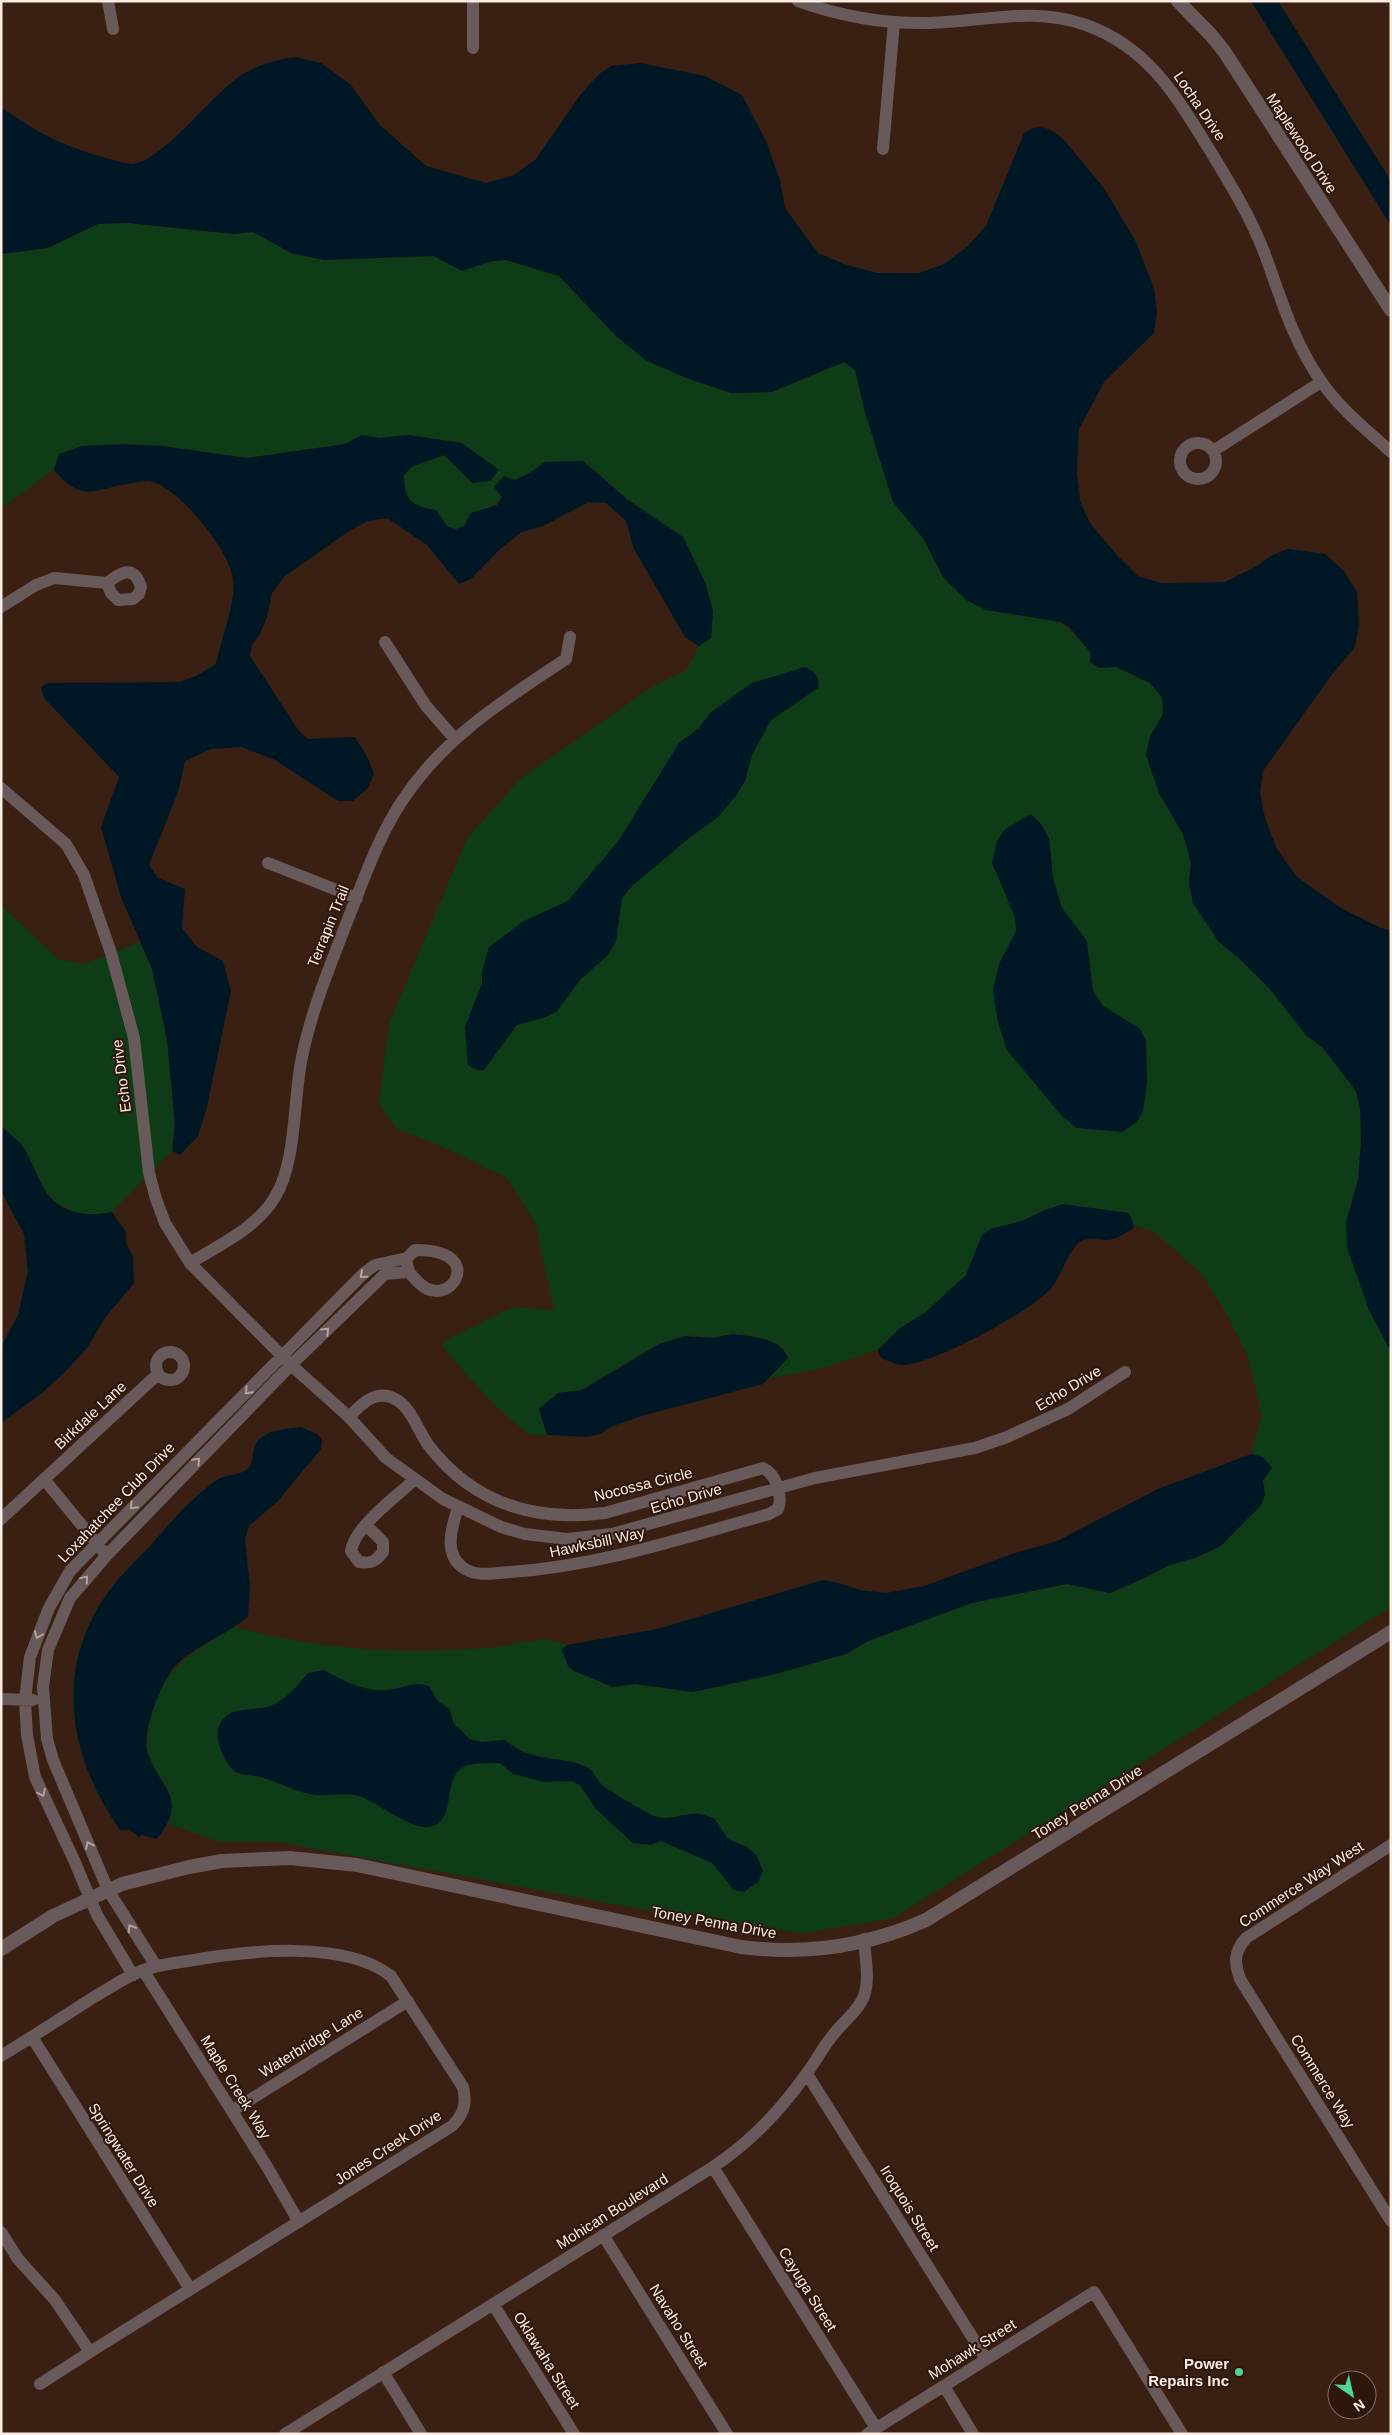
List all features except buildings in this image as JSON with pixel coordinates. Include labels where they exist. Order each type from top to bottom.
[{"type":"street","points":[[108,1],[113,29]]},
{"type":"street","points":[[473,1],[473,48]]},
{"type":"street","name":"Locha Drive","points":[[798,1],[843,14],[894,22],[958,21],[1007,15],[1047,16],[1087,25],[1123,43],[1142,58],[1177,96],[1239,198],[1264,253],[1290,325],[1321,382],[1365,429],[1391,452]]},
{"type":"street","name":"Maplewood Drive","points":[[1178,1],[1224,51],[1391,310]]},
{"type":"street","points":[[884,149],[894,22]]},
{"type":"street","points":[[1213,451],[1321,382]]},
{"type":"street","points":[[1,607],[36,585],[54,578],[107,583]]},
{"type":"street","name":"Terrapin Trail","points":[[190,1263],[250,1226],[272,1203],[283,1182],[289,1159],[302,1058],[310,1022],[357,898],[385,831],[401,803],[427,767],[454,738],[480,717],[566,659],[570,636]]},
{"type":"street","points":[[384,642],[426,706],[454,738]]},
{"type":"street","name":"Echo Drive","points":[[1,788],[66,844],[84,875],[110,953],[134,1038],[149,1173],[165,1223],[190,1263],[291,1365],[349,1417],[386,1458],[414,1480],[458,1507],[501,1527],[525,1534],[550,1538],[584,1538],[634,1529],[858,1469],[943,1456],[1007,1437],[1068,1409],[1125,1372]]},
{"type":"street","points":[[268,863],[357,898]]},
{"type":"street","points":[[281,1355],[364,1273],[375,1265],[407,1258],[415,1250],[443,1252],[452,1260],[458,1270],[458,1276],[445,1290],[432,1290],[420,1284],[408,1272],[407,1258]]},
{"type":"street","points":[[291,1365],[384,1274],[408,1272]]},
{"type":"street","name":"Loxahatchee Club Drive","points":[[90,1898],[35,1777],[27,1735],[25,1700],[30,1658],[49,1608],[70,1571],[230,1410],[281,1355]]},
{"type":"street","name":"Loxahatchee Club Drive","points":[[108,1890],[53,1760],[47,1739],[42,1687],[48,1650],[70,1598],[106,1555],[291,1365]]},
{"type":"street","name":"Birkdale Lane","points":[[1,1519],[158,1374]]},
{"type":"street","name":"Nocossa Circle","points":[[349,1417],[370,1398],[385,1396],[399,1401],[409,1412],[423,1439],[454,1474],[487,1496],[532,1512],[571,1516],[605,1513],[764,1468],[772,1475],[778,1489]]},
{"type":"street","points":[[44,1480],[106,1555]]},
{"type":"street","points":[[366,1524],[414,1480]]},
{"type":"street","name":"Hawksbill Way","points":[[458,1507],[449,1542],[454,1557],[463,1568],[475,1574],[540,1570],[610,1558],[760,1517],[778,1509],[780,1503],[778,1489]]},
{"type":"street","name":"Toney Penna Drive","points":[[1,1949],[54,1916],[108,1890],[156,1874],[189,1866],[256,1858],[298,1859],[357,1865],[741,1947],[792,1951],[816,1950],[907,1929],[951,1906],[1391,1632]]},
{"type":"street","points":[[1,1700],[43,1701]]},
{"type":"street","name":"Commerce Way West","points":[[1235,1956],[1238,1947],[1246,1938],[1391,1845]]},
{"type":"street","name":"Maple Creek Way","points":[[108,1890],[144,1970],[299,2222]]},
{"type":"street","name":"Maple Creek Way","points":[[90,1898],[97,1915],[144,1970]]},
{"type":"street","name":"Mohican Boulevard","points":[[285,2434],[713,2167],[744,2144],[766,2124],[807,2074],[831,2037],[863,1998],[867,1984],[864,1939]]},
{"type":"street","name":"Jones Creek Drive","points":[[1,2056],[144,1970],[248,1952],[278,1951],[325,1954],[364,1962],[380,1968],[395,1980],[462,2087],[466,2098],[460,2118],[443,2132],[40,2384]]},
{"type":"street","name":"Commerce Way","points":[[1235,1956],[1240,1978],[1391,2221]]},
{"type":"street","name":"Waterbridge Lane","points":[[232,2111],[408,2001]]},
{"type":"street","name":"Springwater Drive","points":[[32,2037],[190,2289]]},
{"type":"street","name":"Iroquois Street","points":[[807,2074],[986,2359]]},
{"type":"street","name":"Cayuga Street","points":[[713,2167],[872,2431]]},
{"type":"street","points":[[1,2232],[18,2259],[54,2300],[90,2352]]},
{"type":"street","name":"Navaho Street","points":[[603,2235],[727,2434]]},
{"type":"street","name":"Mohawk Street","points":[[872,2431],[1094,2292],[1182,2434]]},
{"type":"street","name":"Oklawaha Street","points":[[493,2304],[574,2434]]},
{"type":"street","points":[[383,2372],[422,2434]]},
{"type":"street","points":[[944,2386],[973,2434]]},
{"type":"green space","points":[[128,223],[234,234],[253,232],[291,253],[323,260],[434,256],[462,271],[492,261],[506,260],[559,276],[616,336],[689,379],[730,393],[772,392],[844,362],[855,370],[865,412],[893,501],[923,538],[943,577],[1067,627],[1091,653],[1090,662],[1099,668],[1116,667],[1150,683],[1162,697],[1163,714],[1150,737],[1155,780],[1159,793],[1183,834],[1191,862],[1189,884],[1219,942],[1242,961],[1270,989],[1306,1035],[1323,1048],[1356,1091],[1360,1108],[1361,1142],[1358,1180],[1346,1222],[1369,1310],[1391,1352],[1391,1607],[893,1918],[803,1933],[690,1918],[278,1842],[216,1841],[169,1824],[171,1801],[169,1793],[166,1785],[156,1772],[147,1751],[152,1711],[158,1694],[177,1667],[203,1646],[235,1627],[331,1646],[379,1650],[428,1651],[489,1648],[528,1641],[548,1640],[567,1645],[563,1647],[595,1679],[613,1687],[635,1684],[693,1692],[775,1674],[846,1654],[868,1641],[972,1603],[1067,1584],[1110,1593],[1169,1565],[1195,1558],[1221,1546],[1238,1529],[1265,1495],[1263,1457],[1251,1454],[1262,1416],[1248,1356],[1226,1312],[1200,1272],[1154,1232],[1133,1224],[1128,1213],[1045,1210],[1022,1221],[991,1229],[982,1235],[966,1275],[926,1312],[881,1345],[878,1350],[815,1370],[765,1379],[777,1371],[780,1345],[757,1337],[733,1334],[712,1338],[691,1335],[659,1344],[582,1390],[558,1393],[539,1409],[547,1435],[532,1435],[524,1430],[498,1408],[470,1378],[441,1343],[513,1307],[554,1310],[536,1224],[507,1178],[441,1146],[395,1128],[379,1104],[389,1024],[468,837],[520,779],[652,687],[687,670],[699,646],[711,638],[713,611],[705,582],[683,537],[628,500],[600,475],[545,462],[528,474],[514,480],[504,476],[502,493],[497,502],[488,508],[471,513],[464,526],[456,529],[447,526],[436,510],[411,501],[404,484],[404,475],[411,467],[444,455],[462,443],[409,435],[379,438],[362,435],[345,444],[247,458],[162,446],[124,444],[82,446],[59,454],[54,470],[1,508],[1,254],[48,248],[98,224]]},
{"type":"green space","points":[[1,905],[58,959],[83,964],[140,942],[152,969],[167,1039],[175,1124],[172,1151],[112,1212],[93,1216],[72,1211],[55,1202],[45,1190],[21,1145],[1,1126]]},
{"type":"water","points":[[1251,1],[1278,1],[1391,181],[1391,226]]},
{"type":"water","points":[[296,57],[321,63],[351,85],[380,125],[426,166],[486,183],[514,175],[535,160],[581,94],[599,74],[611,66],[640,63],[705,76],[742,95],[766,141],[780,180],[785,208],[818,253],[844,264],[877,273],[919,273],[944,264],[968,246],[986,226],[1024,133],[1040,127],[1054,132],[1064,140],[1104,188],[1135,240],[1154,288],[1157,313],[1154,333],[1104,382],[1079,429],[1077,472],[1080,501],[1090,523],[1116,554],[1138,576],[1161,583],[1225,582],[1257,566],[1272,555],[1288,549],[1325,554],[1344,571],[1357,592],[1359,625],[1355,647],[1331,676],[1263,771],[1260,792],[1265,818],[1277,849],[1297,877],[1341,908],[1381,928],[1391,930],[1391,1352],[1369,1310],[1347,1247],[1346,1222],[1358,1180],[1361,1142],[1360,1108],[1356,1091],[1323,1048],[1306,1035],[1270,989],[1242,961],[1219,942],[1193,903],[1189,884],[1191,862],[1183,834],[1159,793],[1146,755],[1150,737],[1163,714],[1162,697],[1150,683],[1116,667],[1099,668],[1090,662],[1091,653],[1070,628],[1061,622],[986,610],[966,600],[943,577],[923,538],[893,502],[865,412],[855,370],[844,362],[772,392],[731,393],[689,379],[647,361],[616,336],[559,276],[506,260],[492,261],[462,271],[434,256],[324,260],[291,253],[253,232],[234,234],[128,223],[98,224],[48,248],[1,254],[1,107],[53,139],[94,154],[132,164],[145,160],[159,151],[243,74],[256,67]]},
{"type":"water","points":[[362,435],[379,438],[409,435],[462,443],[499,470],[490,481],[472,483],[444,455],[411,467],[404,475],[404,484],[411,501],[421,507],[436,510],[447,526],[456,529],[464,526],[471,513],[497,505],[502,497],[494,487],[504,476],[514,480],[528,474],[545,462],[583,461],[628,500],[683,537],[705,582],[713,611],[711,638],[699,646],[685,637],[634,549],[626,521],[606,503],[589,502],[543,526],[522,532],[500,549],[471,579],[459,584],[427,545],[387,518],[368,521],[349,531],[284,577],[272,593],[267,617],[260,634],[252,645],[250,656],[299,731],[308,739],[355,737],[368,758],[374,774],[368,788],[353,801],[338,801],[275,760],[241,747],[211,749],[185,761],[178,792],[149,865],[158,878],[185,889],[182,928],[197,947],[223,961],[231,991],[207,1107],[198,1136],[180,1155],[172,1151],[175,1124],[167,1039],[152,969],[121,897],[101,827],[119,777],[44,698],[41,687],[47,683],[179,682],[196,676],[216,664],[230,611],[233,578],[222,551],[200,520],[173,493],[160,485],[144,481],[90,492],[82,491],[64,481],[54,470],[59,454],[82,446],[124,444],[162,446],[247,458],[345,444]]},
{"type":"water","points":[[805,667],[816,675],[818,688],[771,720],[752,755],[745,781],[736,796],[717,818],[689,838],[632,886],[622,898],[616,941],[608,955],[580,980],[557,1011],[546,1017],[517,1025],[484,1070],[477,1070],[468,1065],[465,1027],[482,983],[482,972],[489,947],[524,921],[568,901],[619,840],[679,743],[699,728],[710,713],[752,683]]},
{"type":"water","points":[[1031,814],[1041,824],[1049,838],[1053,878],[1062,908],[1087,941],[1093,991],[1103,1006],[1139,1028],[1146,1041],[1147,1083],[1143,1111],[1137,1122],[1122,1132],[1077,1128],[1062,1116],[1007,1050],[998,1022],[993,991],[999,964],[1016,931],[1015,917],[992,863],[997,842],[1004,830]]},
{"type":"water","points":[[1,1126],[21,1144],[44,1189],[57,1204],[65,1209],[83,1214],[112,1212],[126,1232],[126,1243],[133,1256],[134,1283],[105,1318],[87,1348],[64,1373],[41,1394],[1,1423],[1,1347],[18,1315],[28,1271],[24,1234],[1,1191]]},
{"type":"water","points":[[1063,1204],[1128,1213],[1134,1228],[1113,1239],[1090,1239],[1080,1242],[1075,1246],[1056,1282],[1042,1297],[981,1335],[957,1347],[916,1363],[899,1365],[881,1358],[878,1350],[900,1328],[926,1312],[966,1275],[982,1235],[991,1229],[1022,1221]]},
{"type":"water","points":[[733,1334],[757,1337],[772,1342],[784,1351],[788,1358],[763,1384],[645,1415],[613,1426],[600,1434],[587,1437],[547,1435],[539,1409],[558,1393],[582,1390],[659,1344],[685,1336],[712,1338]]},
{"type":"water","points":[[301,1427],[317,1434],[322,1440],[321,1449],[277,1502],[249,1526],[245,1540],[250,1586],[248,1617],[195,1650],[178,1663],[165,1681],[154,1707],[146,1745],[154,1767],[170,1796],[172,1804],[171,1814],[157,1839],[142,1835],[139,1837],[130,1830],[120,1830],[102,1802],[88,1772],[79,1742],[74,1712],[74,1681],[80,1650],[91,1620],[118,1579],[199,1494],[220,1478],[243,1472],[248,1468],[255,1446],[264,1435],[278,1430]]},
{"type":"water","points":[[1251,1454],[1263,1457],[1272,1468],[1263,1480],[1265,1495],[1261,1505],[1221,1546],[1195,1558],[1169,1565],[1110,1593],[1067,1584],[972,1603],[868,1641],[846,1654],[775,1674],[693,1692],[635,1684],[613,1687],[574,1671],[568,1666],[562,1650],[567,1645],[657,1629],[823,1580],[860,1590],[886,1593],[924,1586],[1015,1553],[1057,1541],[1158,1489]]},
{"type":"water","points":[[324,1670],[349,1683],[366,1689],[394,1689],[415,1684],[429,1686],[437,1700],[450,1710],[454,1725],[469,1739],[481,1742],[505,1740],[526,1753],[587,1767],[602,1785],[643,1811],[660,1818],[703,1814],[714,1818],[728,1839],[747,1847],[756,1855],[763,1871],[758,1882],[744,1892],[734,1890],[712,1863],[661,1841],[650,1845],[633,1843],[596,1809],[580,1785],[571,1781],[544,1782],[513,1774],[500,1763],[467,1765],[456,1773],[452,1781],[443,1818],[437,1824],[428,1827],[403,1820],[359,1796],[349,1794],[311,1794],[271,1780],[244,1775],[233,1770],[225,1759],[219,1745],[218,1732],[223,1719],[236,1711],[268,1707],[275,1704],[289,1694],[308,1673]]},
{"type":"place","name":"Power Repairs Inc","points":[[1239,2372]]}]
